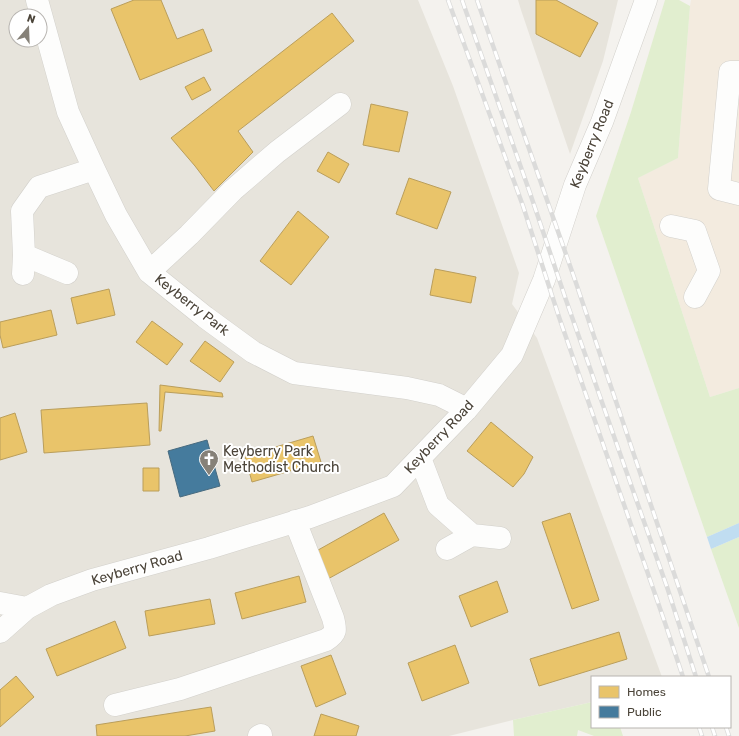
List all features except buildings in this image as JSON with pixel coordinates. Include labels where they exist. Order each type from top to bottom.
[{"type":"street","name":"Keyberry Park","points":[[37,0],[68,112],[116,215],[149,272],[205,317],[253,352],[294,373],[407,388],[439,395],[467,409]]},
{"type":"street","name":"Keyberry Road","points":[[0,632],[27,608],[51,595],[92,580],[209,548],[310,517],[393,486],[467,409],[512,354],[544,280],[576,185],[602,122],[646,0]]},
{"type":"street","points":[[739,72],[730,72],[719,189],[739,194]]},
{"type":"street","points":[[149,272],[239,185],[277,152],[340,104]]},
{"type":"street","points":[[67,273],[24,265],[22,211],[39,187],[94,169]]},
{"type":"street","points":[[671,226],[695,231],[708,271],[695,297]]},
{"type":"street","points":[[420,458],[438,505],[472,535],[500,538]]},
{"type":"street","points":[[115,705],[180,689],[319,643],[332,636],[335,628],[334,618],[295,521]]},
{"type":"street","points":[[447,549],[472,535]]},
{"type":"street","points":[[0,603],[27,608]]},
{"type":"shaded area","points":[[0,0],[418,0],[453,86],[519,273],[512,304],[537,338],[662,676],[591,676],[591,702],[449,736],[0,736]]},
{"type":"shaded area","points":[[518,0],[618,0],[603,61],[570,154],[521,10]]},
{"type":"shaded area","points":[[691,0],[739,0],[739,388],[710,397],[638,178],[678,158]]},
{"type":"green space","points":[[665,0],[679,0],[690,6],[678,158],[638,178],[710,397],[739,388],[739,523],[707,537],[596,216],[631,112]]},
{"type":"green space","points":[[739,537],[739,628],[711,549]]},
{"type":"green space","points":[[591,702],[591,728],[620,728],[623,736],[594,736],[578,730],[577,736],[514,736],[513,720]]},
{"type":"water","points":[[739,523],[739,537],[711,549],[707,537]]},
{"type":"railway","points":[[448,0],[523,206],[559,317],[683,676]]},
{"type":"railway","points":[[462,0],[667,587],[696,676]]},
{"type":"railway","points":[[477,0],[575,280],[709,676]]},
{"type":"railway","points":[[699,728],[702,736]]},
{"type":"railway","points":[[712,728],[715,736]]},
{"type":"railway","points":[[726,728],[729,736]]},
{"type":"place","name":"Keyberry Park Methodist Church","points":[[209,476]]}]
